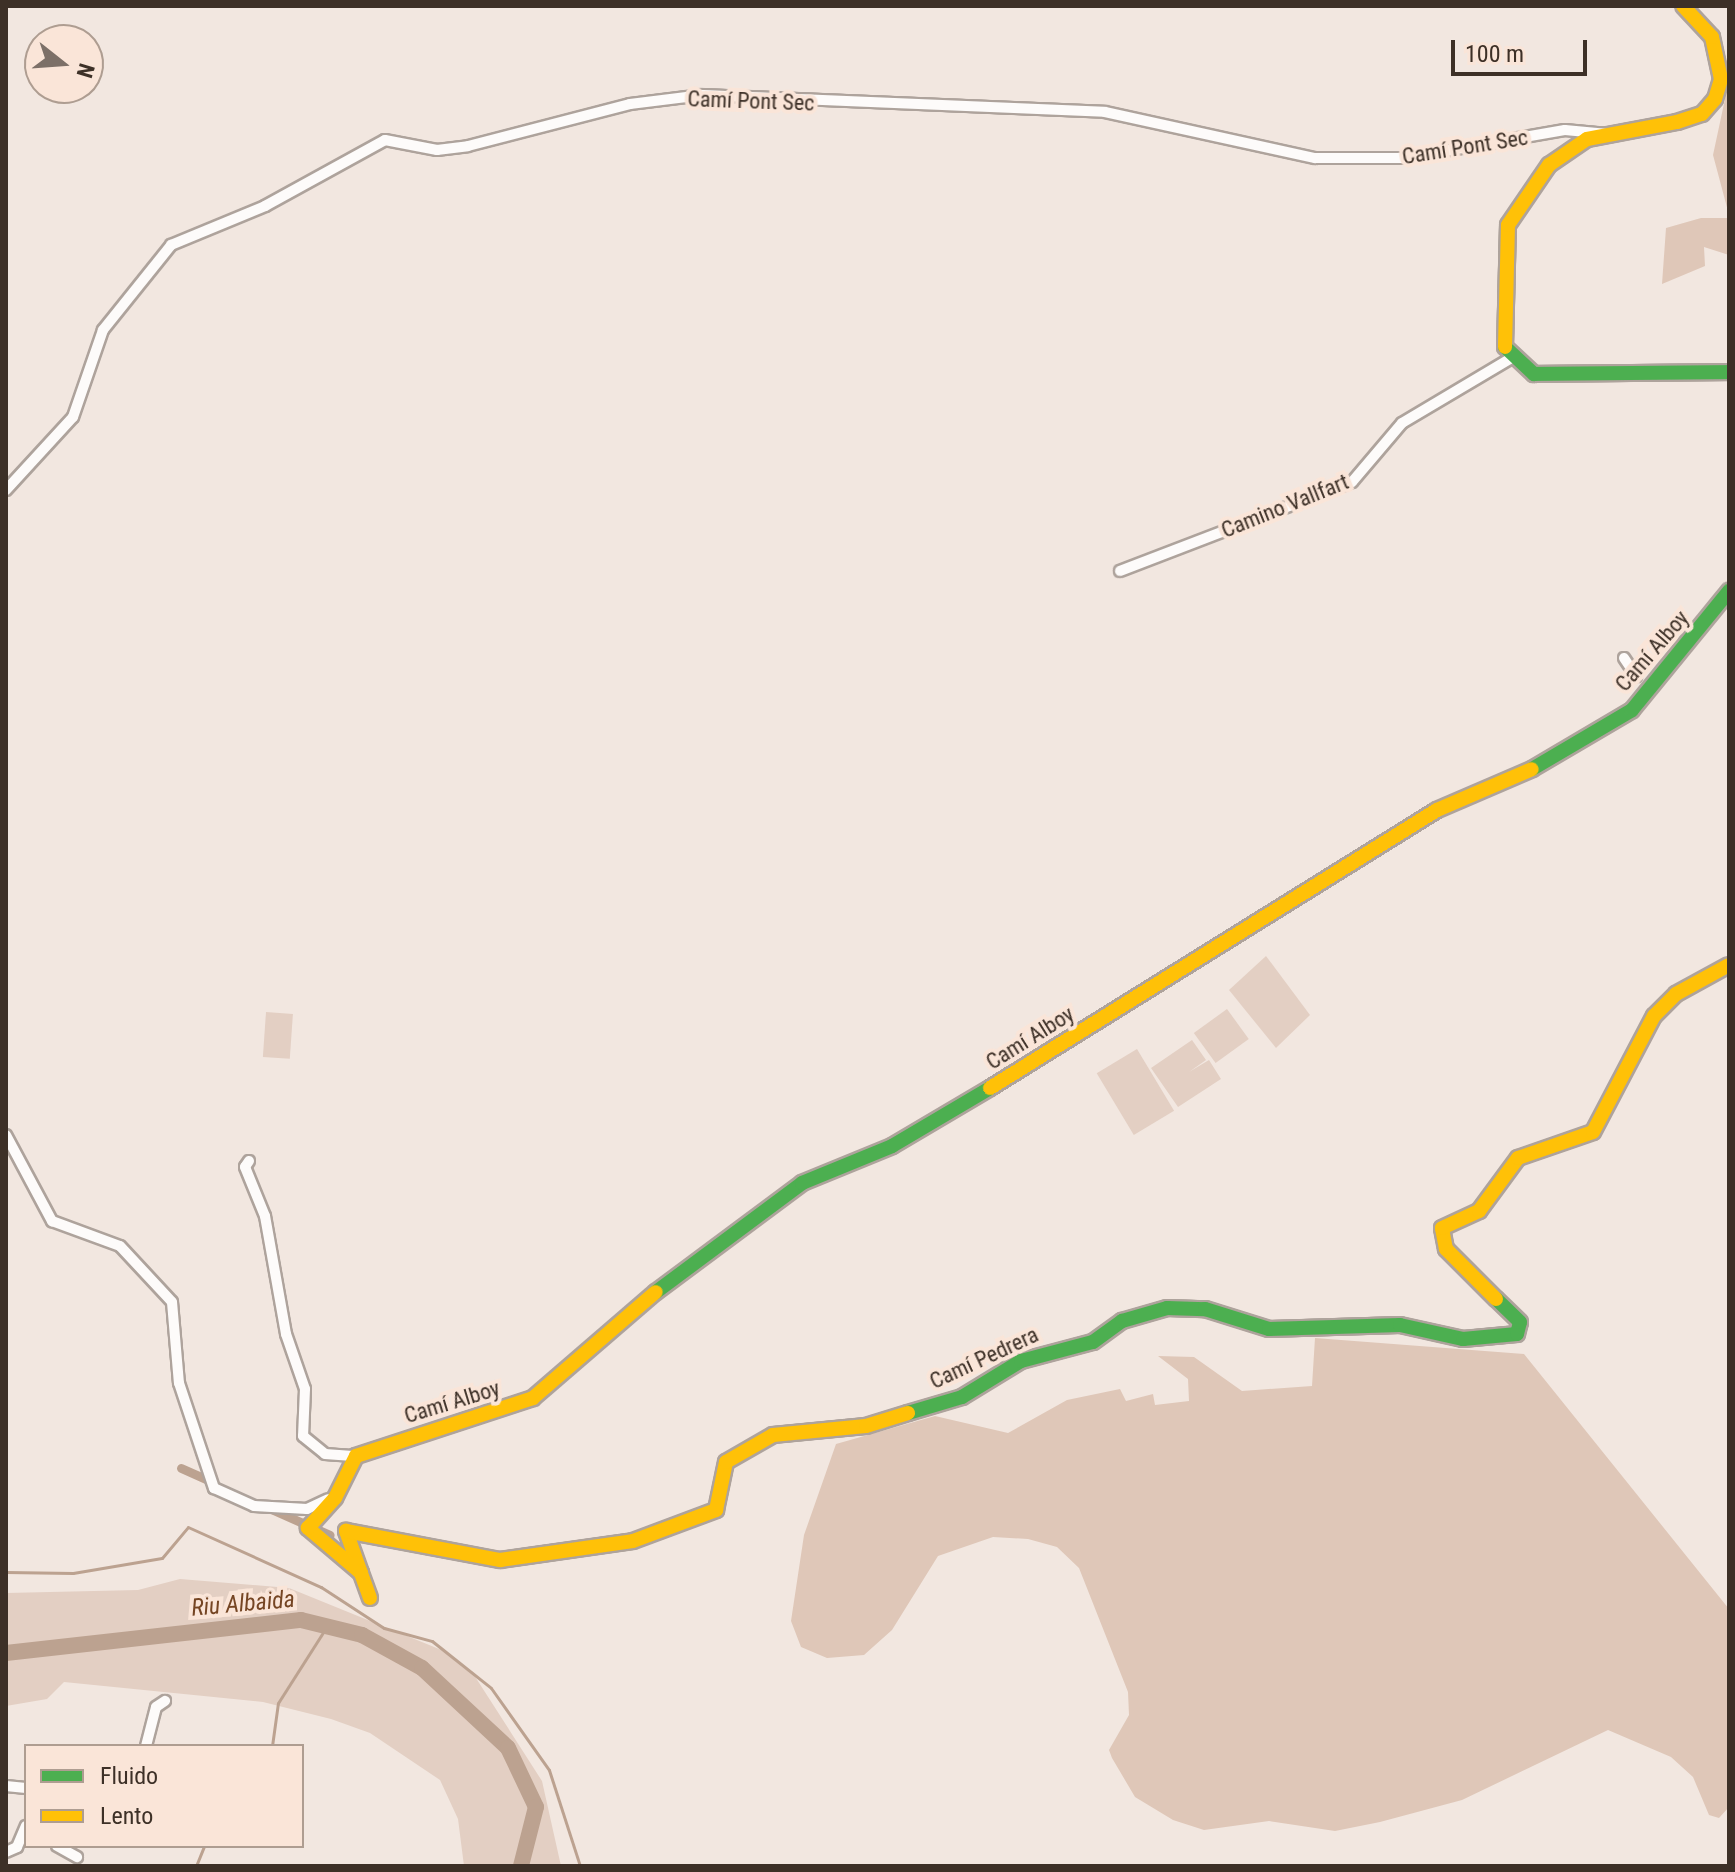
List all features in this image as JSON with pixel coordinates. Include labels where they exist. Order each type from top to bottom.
[{"type":"street","points":[[1683,6],[1712,37],[1721,79],[1715,99],[1702,114],[1677,122],[1608,134],[1549,165],[1513,209],[1503,258],[1510,359],[1534,374],[1578,377],[1729,372]]},
{"type":"street","name":"Camí Pont Sec","points":[[6,490],[73,417],[103,330],[171,245],[265,206],[385,140],[437,150],[468,146],[630,104],[702,95],[1105,112],[1315,158],[1404,158],[1565,130],[1598,128],[1608,134]]},
{"type":"street","name":"Camino Vallfart","points":[[1120,571],[1352,482],[1402,423],[1510,359]]},
{"type":"street","name":"Camí Alboy","points":[[356,1456],[533,1398],[653,1294],[802,1183],[892,1146],[963,1105],[1437,810],[1591,738],[1632,710],[1729,591]]},
{"type":"street","points":[[1624,658],[1636,676]]},
{"type":"street","name":"Camí Pedrera","points":[[361,1573],[346,1531],[500,1560],[633,1541],[716,1510],[726,1462],[773,1435],[834,1433],[942,1404],[1021,1361],[1093,1342],[1122,1321],[1167,1308],[1205,1309],[1269,1329],[1400,1325],[1463,1339],[1517,1334],[1520,1322],[1446,1249],[1442,1228],[1479,1211],[1518,1158],[1593,1132],[1654,1016],[1729,965]]},
{"type":"street","points":[[6,1135],[52,1221],[113,1240],[172,1302],[179,1383],[214,1488],[250,1506],[307,1509],[340,1488]]},
{"type":"street","points":[[249,1161],[245,1167],[265,1216],[286,1334],[305,1389],[303,1436],[325,1454],[356,1456],[340,1488],[308,1528],[361,1573],[370,1598]]},
{"type":"street","points":[[147,1744],[156,1707],[165,1701]]},
{"type":"street","points":[[6,1852],[24,1833]]},
{"type":"street","points":[[61,1848],[77,1857]]},
{"type":"shaded area","points":[[1729,15],[1729,215],[1713,155],[1725,99]]},
{"type":"shaded area","points":[[1701,218],[1729,218],[1729,255],[1704,247],[1705,266],[1662,284],[1666,228]]},
{"type":"shaded area","points":[[1266,956],[1310,1015],[1276,1048],[1229,990]]},
{"type":"shaded area","points":[[1227,1009],[1249,1039],[1216,1063],[1194,1033]]},
{"type":"shaded area","points":[[266,1012],[293,1014],[290,1059],[263,1057]]},
{"type":"shaded area","points":[[1192,1040],[1206,1060],[1189,1072],[1209,1060],[1221,1079],[1178,1107],[1151,1068]]},
{"type":"shaded area","points":[[1137,1049],[1174,1111],[1134,1135],[1097,1073]]},
{"type":"shaded area","points":[[1315,1338],[1524,1354],[1729,1609],[1729,1807],[1719,1818],[1709,1815],[1693,1777],[1671,1757],[1608,1730],[1462,1800],[1380,1822],[1335,1831],[1269,1821],[1204,1830],[1173,1820],[1135,1797],[1109,1750],[1129,1715],[1128,1692],[1079,1568],[1057,1547],[1028,1539],[993,1537],[938,1556],[892,1630],[864,1655],[827,1658],[801,1647],[791,1621],[804,1535],[836,1444],[935,1416],[1008,1433],[1067,1400],[1120,1389],[1126,1401],[1153,1394],[1155,1405],[1189,1401],[1188,1379],[1158,1356],[1194,1357],[1242,1391],[1312,1386]]},
{"type":"shaded area","points":[[180,1579],[289,1588],[444,1651],[474,1675],[542,1781],[561,1866],[464,1866],[458,1819],[440,1780],[370,1733],[331,1719],[263,1702],[64,1682],[47,1699],[6,1706],[6,1593],[138,1590]]},
{"type":"waterway","points":[[181,1468],[214,1483]]},
{"type":"waterway","points":[[271,1509],[330,1535]]},
{"type":"waterway","points":[[6,1572],[73,1573],[162,1558],[188,1527],[321,1587],[384,1628],[432,1641],[491,1688],[549,1770],[580,1866]]},
{"type":"waterway","name":"Riu Albaida","points":[[6,1653],[301,1620],[362,1635],[422,1668],[508,1748],[536,1807],[521,1866]]},
{"type":"waterway","points":[[272,1744],[278,1703],[327,1626]]},
{"type":"waterway","points":[[196,1866],[203,1848]]},
{"type":"traffic: fast","points":[[1505,347],[1534,374],[1729,372]]},
{"type":"traffic: fast","points":[[1532,769],[1632,710],[1729,591]]},
{"type":"traffic: fast","points":[[656,1292],[802,1183],[892,1146],[990,1088]]},
{"type":"traffic: fast","points":[[908,1413],[962,1397],[1021,1361],[1093,1342],[1122,1321],[1167,1308],[1205,1309],[1269,1329],[1400,1325],[1463,1339],[1517,1334],[1520,1322],[1496,1299]]},
{"type":"traffic: slow","points":[[1505,347],[1508,225],[1549,165],[1587,139],[1677,122],[1702,114],[1715,99],[1721,79],[1712,37],[1683,6]]},
{"type":"traffic: slow","points":[[990,1088],[1437,810],[1532,769]]},
{"type":"traffic: slow","points":[[1496,1299],[1446,1249],[1442,1228],[1479,1211],[1518,1158],[1593,1132],[1654,1016],[1676,994],[1729,965]]},
{"type":"traffic: slow","points":[[370,1598],[361,1573],[308,1528],[335,1498],[356,1456],[533,1398],[656,1292]]},
{"type":"traffic: slow","points":[[361,1573],[346,1531],[500,1560],[633,1541],[716,1510],[726,1462],[773,1435],[866,1426],[908,1413]]}]
